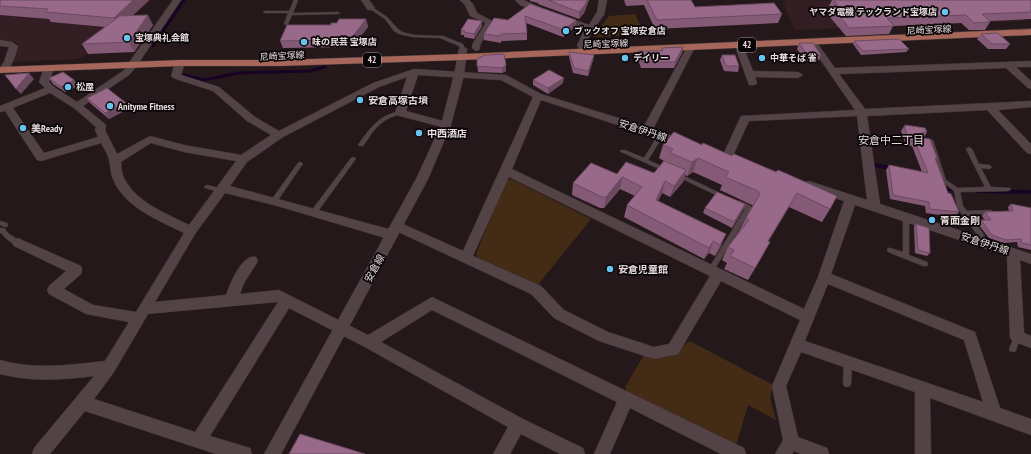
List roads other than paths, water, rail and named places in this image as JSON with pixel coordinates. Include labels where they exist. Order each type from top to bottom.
[{"type":"main road","name":"尼崎宝塚線","points":[[1,70],[180,63],[281,62],[1031,26]]},
{"type":"main road","name":"尼崎宝塚線","points":[[463,53],[476,48],[739,46],[1031,32]]},
{"type":"street","points":[[77,106],[126,73],[177,0]]},
{"type":"street","points":[[365,0],[371,8]]},
{"type":"street","points":[[464,0],[469,4],[473,14],[488,21],[489,24],[477,43],[476,48]]},
{"type":"street","points":[[519,0],[523,3],[590,28]]},
{"type":"street","points":[[582,48],[590,28],[600,16],[603,0]]},
{"type":"street","points":[[812,42],[862,112],[874,206]]},
{"type":"street","points":[[0,43],[14,46],[8,63],[1,70]]},
{"type":"street","points":[[739,46],[752,84]]},
{"type":"street","points":[[647,131],[691,47]]},
{"type":"street","points":[[459,75],[463,53]]},
{"type":"street","points":[[180,63],[176,76],[216,89],[251,119],[279,135]]},
{"type":"street","points":[[832,71],[1031,64]]},
{"type":"street","points":[[1008,65],[1031,86]]},
{"type":"street","points":[[49,68],[43,80],[51,89],[77,106],[101,126],[100,130],[115,160],[115,169],[120,182],[130,194],[143,206],[191,231]]},
{"type":"street","points":[[40,454],[82,403],[109,367],[191,231],[243,159],[279,135],[376,84],[414,72]]},
{"type":"street","points":[[414,72],[400,113],[446,126]]},
{"type":"street","name":"安倉伊丹線","points":[[414,72],[503,77],[538,96],[690,145]]},
{"type":"street","points":[[748,74],[798,75]]},
{"type":"street","name":"安倉線","points":[[272,454],[422,179],[446,126],[459,75]]},
{"type":"street","points":[[51,89],[4,108],[41,157],[104,139]]},
{"type":"street","points":[[466,258],[506,171],[538,96]]},
{"type":"street","points":[[740,162],[723,156],[744,118],[862,112],[990,108],[1031,104]]},
{"type":"street","points":[[990,108],[1031,150]]},
{"type":"street","points":[[115,160],[150,140],[171,147],[182,147],[243,159]]},
{"type":"street","points":[[506,171],[807,317]]},
{"type":"street","name":"安倉伊丹線","points":[[801,182],[1031,259]]},
{"type":"street","points":[[222,188],[394,231],[466,258],[536,290],[559,314],[604,337],[654,353],[673,349],[715,272]]},
{"type":"street","points":[[821,454],[787,448],[778,386],[824,277],[851,199]]},
{"type":"street","points":[[18,243],[76,270],[54,290],[91,310],[142,314],[231,301],[279,296],[577,454]]},
{"type":"street","points":[[1013,252],[1015,343],[1031,342]]},
{"type":"street","points":[[231,301],[238,280],[252,261]]},
{"type":"street","points":[[824,277],[970,336],[994,413]]},
{"type":"street","points":[[198,441],[287,300]]},
{"type":"street","points":[[368,342],[432,303],[738,454]]},
{"type":"street","points":[[797,344],[1031,427]]},
{"type":"street","points":[[0,367],[11,371],[52,374],[109,367]]},
{"type":"street","points":[[922,388],[922,454]]},
{"type":"street","points":[[602,454],[626,399]]},
{"type":"street","points":[[82,403],[198,441],[244,454]]},
{"type":"street","points":[[501,454],[518,424]]},
{"type":"lane","points":[[286,24],[296,0]]},
{"type":"lane","points":[[371,8],[386,18],[396,30],[401,33],[414,36],[441,37],[461,45],[463,53]]},
{"type":"lane","points":[[265,12],[338,13]]},
{"type":"lane","points":[[361,145],[371,130],[382,119],[392,114],[400,113]]},
{"type":"lane","points":[[645,160],[660,136]]},
{"type":"lane","points":[[920,140],[930,138],[944,181],[957,190],[1008,189]]},
{"type":"lane","points":[[969,149],[989,189]]},
{"type":"lane","points":[[623,151],[728,198]]},
{"type":"lane","points":[[314,212],[353,159]]},
{"type":"lane","points":[[274,201],[300,164]]},
{"type":"lane","points":[[978,166],[988,167]]},
{"type":"lane","points":[[207,187],[219,190],[222,188]]},
{"type":"lane","points":[[957,190],[960,206],[987,244]]},
{"type":"lane","points":[[715,272],[749,208],[735,202]]},
{"type":"lane","points":[[964,213],[991,212]]},
{"type":"lane","points":[[906,217],[906,256]]},
{"type":"lane","points":[[0,231],[2,230],[7,236],[18,243]]},
{"type":"lane","points":[[890,250],[925,264]]},
{"type":"lane","points":[[847,384],[848,362]]},
{"type":"waterway","points":[[153,46],[184,0]]},
{"type":"waterway","points":[[184,75],[204,80],[238,73],[310,71],[325,67]]},
{"type":"waterway","points":[[873,165],[891,168]]},
{"type":"waterway","points":[[942,186],[946,189],[957,189]]},
{"type":"waterway","points":[[977,191],[1031,192]]},
{"type":"place","name":"ヤマダ電機 テックランド宝塚店","points":[[945,12]]},
{"type":"place","name":"ブックオフ 宝塚安倉店","points":[[566,31]]},
{"type":"place","name":"宝塚典礼会館","points":[[127,38]]},
{"type":"place","name":"味の民芸 宝塚店","points":[[304,42]]},
{"type":"place","name":"デイリー","points":[[625,58]]},
{"type":"place","name":"中華そば 雀","points":[[762,58]]},
{"type":"place","name":"松屋","points":[[68,87]]},
{"type":"place","name":"安倉高塚古墳","points":[[360,100]]},
{"type":"place","name":"Anityme Fitness","points":[[110,106]]},
{"type":"place","name":"美Ready","points":[[23,128]]},
{"type":"place","name":"中西酒店","points":[[419,133]]},
{"type":"place","name":"青面金剛","points":[[932,220]]},
{"type":"place","name":"安倉児童館","points":[[610,269]]},
{"type":"district","name":"安倉中二丁目","points":[[891,140]]}]
